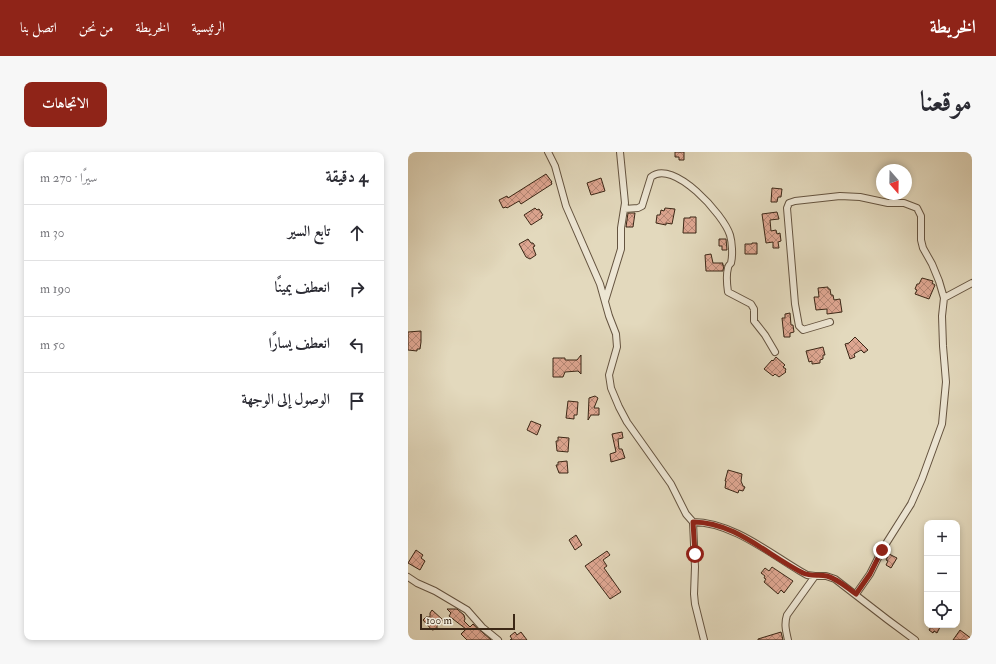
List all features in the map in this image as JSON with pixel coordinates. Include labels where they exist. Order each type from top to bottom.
[{"type":"street","points":[[548,152],[554,166],[566,206],[594,268],[616,334],[617,346],[609,375],[611,388],[627,422],[671,484],[686,514],[693,522],[695,567],[694,604],[704,640]]},
{"type":"street","points":[[605,301],[621,249],[621,228],[625,204],[620,152]]},
{"type":"street","points":[[624,209],[633,209],[642,206],[651,177],[655,174],[661,173],[673,176],[690,185],[702,196],[719,216],[730,236],[731,262],[728,268],[728,292],[752,304],[754,309],[754,321],[765,335],[775,352]]},
{"type":"street","points":[[830,322],[808,330],[803,330],[799,326],[795,304],[787,208],[789,203],[840,196],[860,197],[888,203],[904,203],[917,208],[921,216],[921,240],[923,248],[934,270],[944,298],[942,316],[942,346],[946,382],[942,424],[922,479],[911,504],[886,544],[870,574],[856,594]]},
{"type":"street","points":[[944,298],[972,283]]},
{"type":"street","points":[[693,522],[708,524],[737,534],[807,575],[826,576],[835,579],[915,640]]},
{"type":"street","points":[[408,576],[417,583],[435,591],[467,610],[482,627],[498,640]]},
{"type":"street","points":[[788,640],[785,628],[787,615],[815,576]]},
{"type":"building","points":[[675,152],[684,152],[684,160],[679,160],[679,157],[675,157]]},
{"type":"building","points":[[546,174],[552,184],[521,204],[519,201],[507,208],[503,208],[499,200],[507,196],[508,198]]},
{"type":"building","points":[[601,178],[605,191],[591,195],[587,183]]},
{"type":"building","points":[[772,188],[782,189],[781,197],[778,197],[777,202],[771,202]]},
{"type":"building","points":[[535,208],[537,210],[539,209],[543,215],[541,216],[542,218],[531,225],[524,215]]},
{"type":"building","points":[[665,208],[675,209],[672,224],[666,223],[666,225],[656,223],[657,215],[660,215],[661,210],[664,211]]},
{"type":"building","points":[[777,212],[779,219],[770,220],[771,231],[776,230],[777,234],[780,233],[781,241],[778,242],[779,248],[773,248],[773,242],[766,243],[762,214]]},
{"type":"building","points":[[628,213],[635,213],[633,227],[626,227]]},
{"type":"building","points":[[696,217],[696,233],[683,233],[684,218]]},
{"type":"building","points":[[528,239],[535,246],[533,247],[536,255],[530,259],[526,257],[519,244]]},
{"type":"building","points":[[719,239],[726,239],[727,250],[722,250],[722,246],[719,246]]},
{"type":"building","points":[[757,243],[757,254],[745,254],[745,244]]},
{"type":"building","points":[[711,254],[713,263],[723,263],[723,271],[706,271],[705,255]]},
{"type":"building","points":[[922,278],[933,281],[932,283],[935,285],[929,299],[915,294],[917,284],[919,284]]},
{"type":"building","points":[[828,287],[834,300],[840,299],[842,312],[827,314],[827,309],[816,310],[814,297],[819,297],[818,288]]},
{"type":"building","points":[[790,313],[791,325],[793,325],[794,332],[790,333],[790,337],[784,337],[782,318],[785,318],[785,314]]},
{"type":"building","points":[[421,331],[420,349],[417,349],[417,351],[408,350],[408,332]]},
{"type":"building","points":[[855,337],[868,350],[864,353],[861,350],[854,354],[855,357],[850,359],[845,344],[849,343]]},
{"type":"building","points":[[823,347],[825,355],[823,355],[823,359],[820,360],[820,363],[812,364],[812,361],[809,362],[806,351]]},
{"type":"building","points":[[581,355],[581,374],[578,371],[565,372],[563,377],[553,377],[553,358],[577,360]]},
{"type":"building","points":[[776,357],[785,365],[783,367],[786,369],[786,372],[779,377],[775,374],[773,376],[764,369]]},
{"type":"building","points":[[595,396],[598,398],[594,408],[599,408],[599,415],[591,415],[588,420],[589,398]]},
{"type":"building","points":[[568,401],[578,402],[577,415],[574,415],[574,419],[566,418]]},
{"type":"building","points":[[531,421],[541,425],[537,435],[527,430]]},
{"type":"building","points":[[622,432],[623,438],[618,439],[619,449],[622,449],[625,458],[611,462],[610,454],[616,452],[612,434]]},
{"type":"building","points":[[558,437],[569,438],[568,452],[557,451],[556,441],[558,441]]},
{"type":"building","points":[[567,461],[568,473],[559,473],[556,465],[558,465],[558,462]]},
{"type":"building","points":[[728,470],[742,474],[741,481],[745,487],[743,491],[739,490],[738,493],[725,488]]},
{"type":"building","points":[[576,535],[582,545],[575,550],[569,540]]},
{"type":"building","points":[[416,550],[423,555],[421,558],[425,561],[420,570],[408,563]]},
{"type":"building","points":[[607,551],[610,555],[603,560],[607,566],[604,568],[621,592],[610,599],[585,566]]},
{"type":"building","points":[[889,554],[897,558],[891,568],[886,565],[888,561],[886,560]]},
{"type":"building","points":[[772,567],[793,581],[784,593],[781,590],[778,594],[764,582],[766,579],[764,578],[765,576],[761,573],[765,568],[769,571]]},
{"type":"building","points":[[447,609],[457,609],[464,615],[464,621],[470,627],[473,624],[491,640],[467,640],[461,634],[466,629],[449,616],[451,613]]},
{"type":"building","points":[[432,610],[443,620],[437,626],[437,629],[432,630],[423,620],[426,617],[430,617]]},
{"type":"building","points":[[930,628],[940,628],[937,633],[934,631],[933,633],[929,630]]},
{"type":"building","points":[[960,630],[972,639],[972,640],[953,640]]},
{"type":"building","points":[[515,632],[517,635],[521,632],[527,640],[510,640],[512,639],[510,636]]},
{"type":"building","points":[[781,632],[783,640],[758,640],[758,639]]},
{"type":"route","points":[[695,554],[693,522],[708,524],[745,537],[807,575],[826,576],[835,579],[856,594],[870,574],[882,550]]}]
